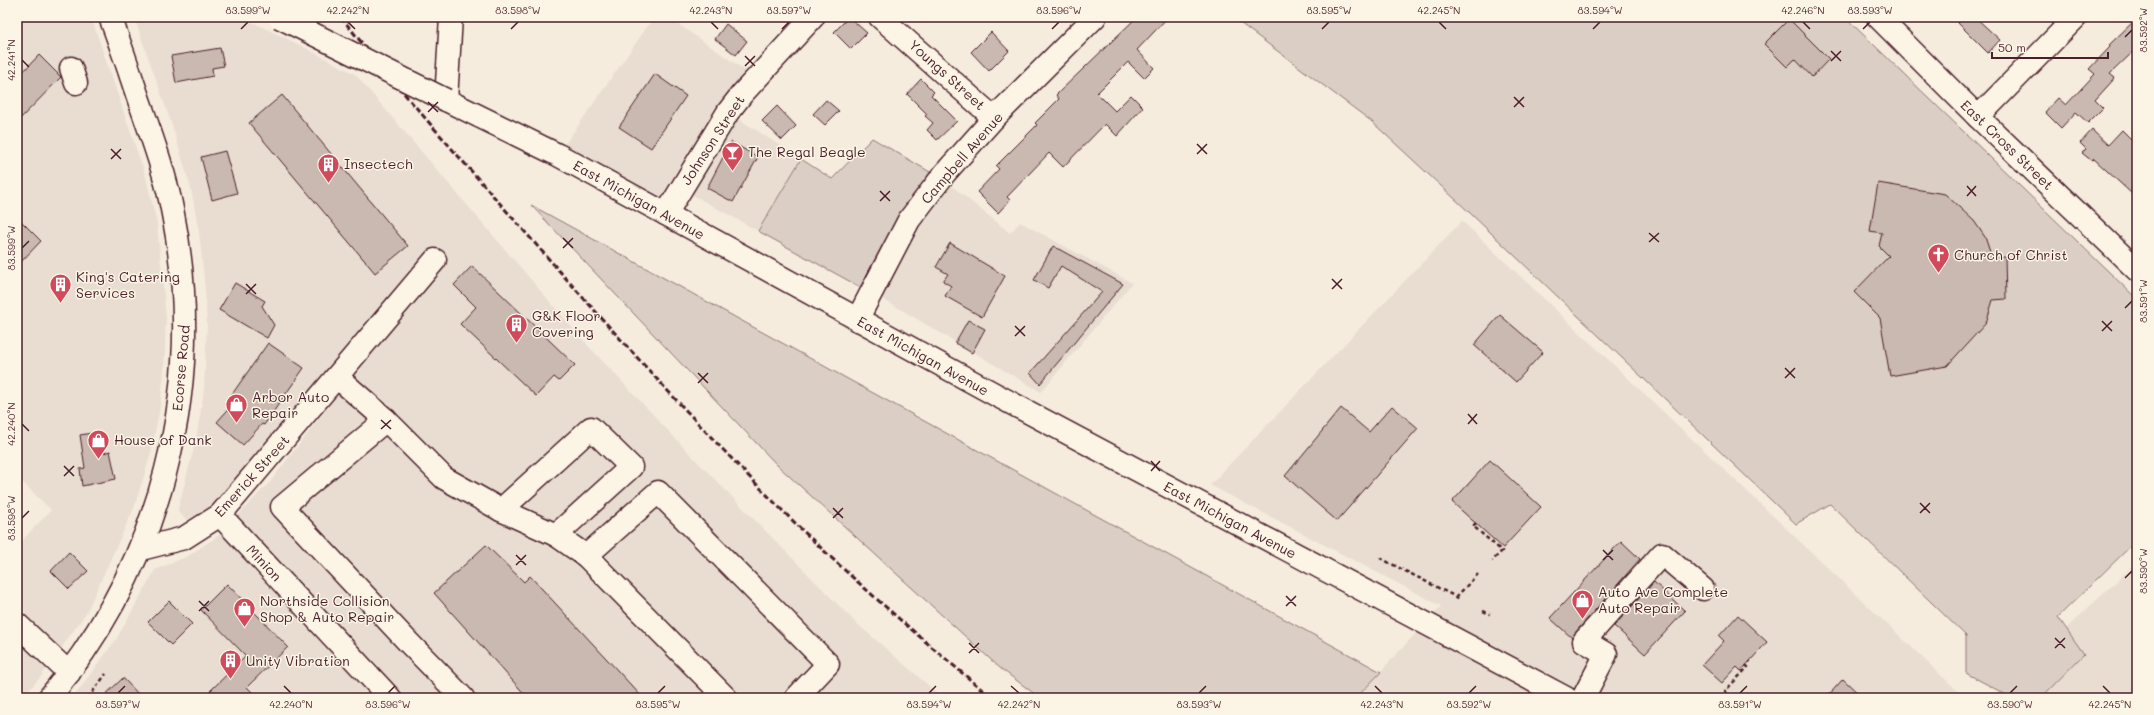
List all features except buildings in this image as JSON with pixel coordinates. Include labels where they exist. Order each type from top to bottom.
[{"type":"main road","name":"East Michigan Avenue","points":[[279,17],[558,155],[857,320],[1161,484],[1566,698]]},
{"type":"main road","points":[[446,100],[451,17]]},
{"type":"main road","name":"Johnson Street","points":[[666,214],[728,112],[742,94],[813,17]]},
{"type":"main road","name":"Youngs Street","points":[[880,17],[994,118]]},
{"type":"main road","name":"Campbell Avenue","points":[[857,320],[908,220],[945,173],[994,118],[1095,17]]},
{"type":"main road","name":"East Cross Street","points":[[1878,17],[1978,117],[2137,270]]},
{"type":"main road","points":[[1978,117],[2076,17]]},
{"type":"main road","name":"Ecorse Road","points":[[49,698],[69,673],[102,623],[140,549],[171,452],[183,379],[184,297],[182,264],[168,188],[112,19]]},
{"type":"main road","name":"Emerick Street","points":[[140,549],[184,538],[220,515],[435,260]]},
{"type":"main road","points":[[337,377],[386,420],[444,478],[501,510],[556,535],[586,556],[726,698]]},
{"type":"main road","points":[[386,420],[282,507],[410,644],[463,698]]},
{"type":"main road","points":[[501,510],[591,428],[631,467],[556,535]]},
{"type":"main road","points":[[586,556],[658,492],[828,664],[796,698]]},
{"type":"main road","name":"Minion","points":[[220,515],[390,698]]},
{"type":"main road","points":[[1583,698],[1613,659],[1584,641],[1662,554],[1703,589]]},
{"type":"main road","points":[[17,624],[69,673]]},
{"type":"path","points":[[1476,523],[1473,526],[1502,551],[1492,562]]},
{"type":"path","points":[[1380,558],[1460,599]]},
{"type":"path","points":[[1456,596],[1478,574]]},
{"type":"path","points":[[1483,611],[1490,614]]},
{"type":"path","points":[[1732,698],[1725,691],[1748,668],[1746,666]]},
{"type":"path","points":[[88,698],[106,674]]},
{"type":"shaded area","points":[[17,17],[91,17],[145,174],[157,223],[166,318],[164,372],[160,407],[151,453],[134,508],[86,613],[42,675],[22,698],[17,698],[17,546],[51,510],[17,477]]},
{"type":"shaded area","points":[[134,17],[241,17],[298,44],[355,74],[580,337],[689,453],[855,622],[943,698],[73,698],[117,638],[155,570],[188,556],[218,536],[270,482],[351,377],[209,507],[189,519],[186,519],[179,513],[178,509],[196,440],[204,390],[207,326],[205,289],[199,232],[191,189],[174,131]]},
{"type":"shaded area","points":[[654,17],[668,17],[756,78],[728,112],[801,159],[758,231],[682,189],[666,214],[559,153]]},
{"type":"shaded area","points":[[1232,17],[1845,17],[2137,299],[2137,540],[2058,617],[2084,654],[2041,698],[2012,698],[1966,673],[1966,636],[1830,504],[1796,524],[1469,212],[1371,121]]},
{"type":"shaded area","points":[[872,138],[930,172],[884,242],[860,287],[758,231],[801,159],[832,179]]},
{"type":"shaded area","points":[[942,178],[1010,233],[1020,222],[1132,283],[1041,392],[871,292]]},
{"type":"shaded area","points":[[531,205],[1381,672],[1356,698],[1040,698],[1000,668],[777,465]]},
{"type":"shaded area","points":[[1462,221],[1965,698],[1356,698],[1441,606],[1210,485]]},
{"type":"shaded area","points":[[2137,562],[2137,698],[1992,698]]},
{"type":"railway","points":[[341,17],[424,117],[542,252],[739,466],[799,527],[853,577],[992,698]]},
{"type":"place","name":"The Regal Beagle","points":[[732,172]]},
{"type":"place","name":"Insectech","points":[[329,184]]},
{"type":"place","name":"Church of Christ","points":[[1938,274]]},
{"type":"place","name":"King's Catering Services","points":[[60,304]]},
{"type":"place","name":"G&K Floor Covering","points":[[517,344]]},
{"type":"place","name":"Arbor Auto Repair","points":[[237,424]]},
{"type":"place","name":"House of Dank","points":[[98,460]]},
{"type":"place","name":"Auto Ave Complete Auto Repair","points":[[1582,620]]},
{"type":"place","name":"Northside Collision Shop & Auto Repair","points":[[244,628]]},
{"type":"place","name":"Unity Vibration","points":[[231,680]]}]
